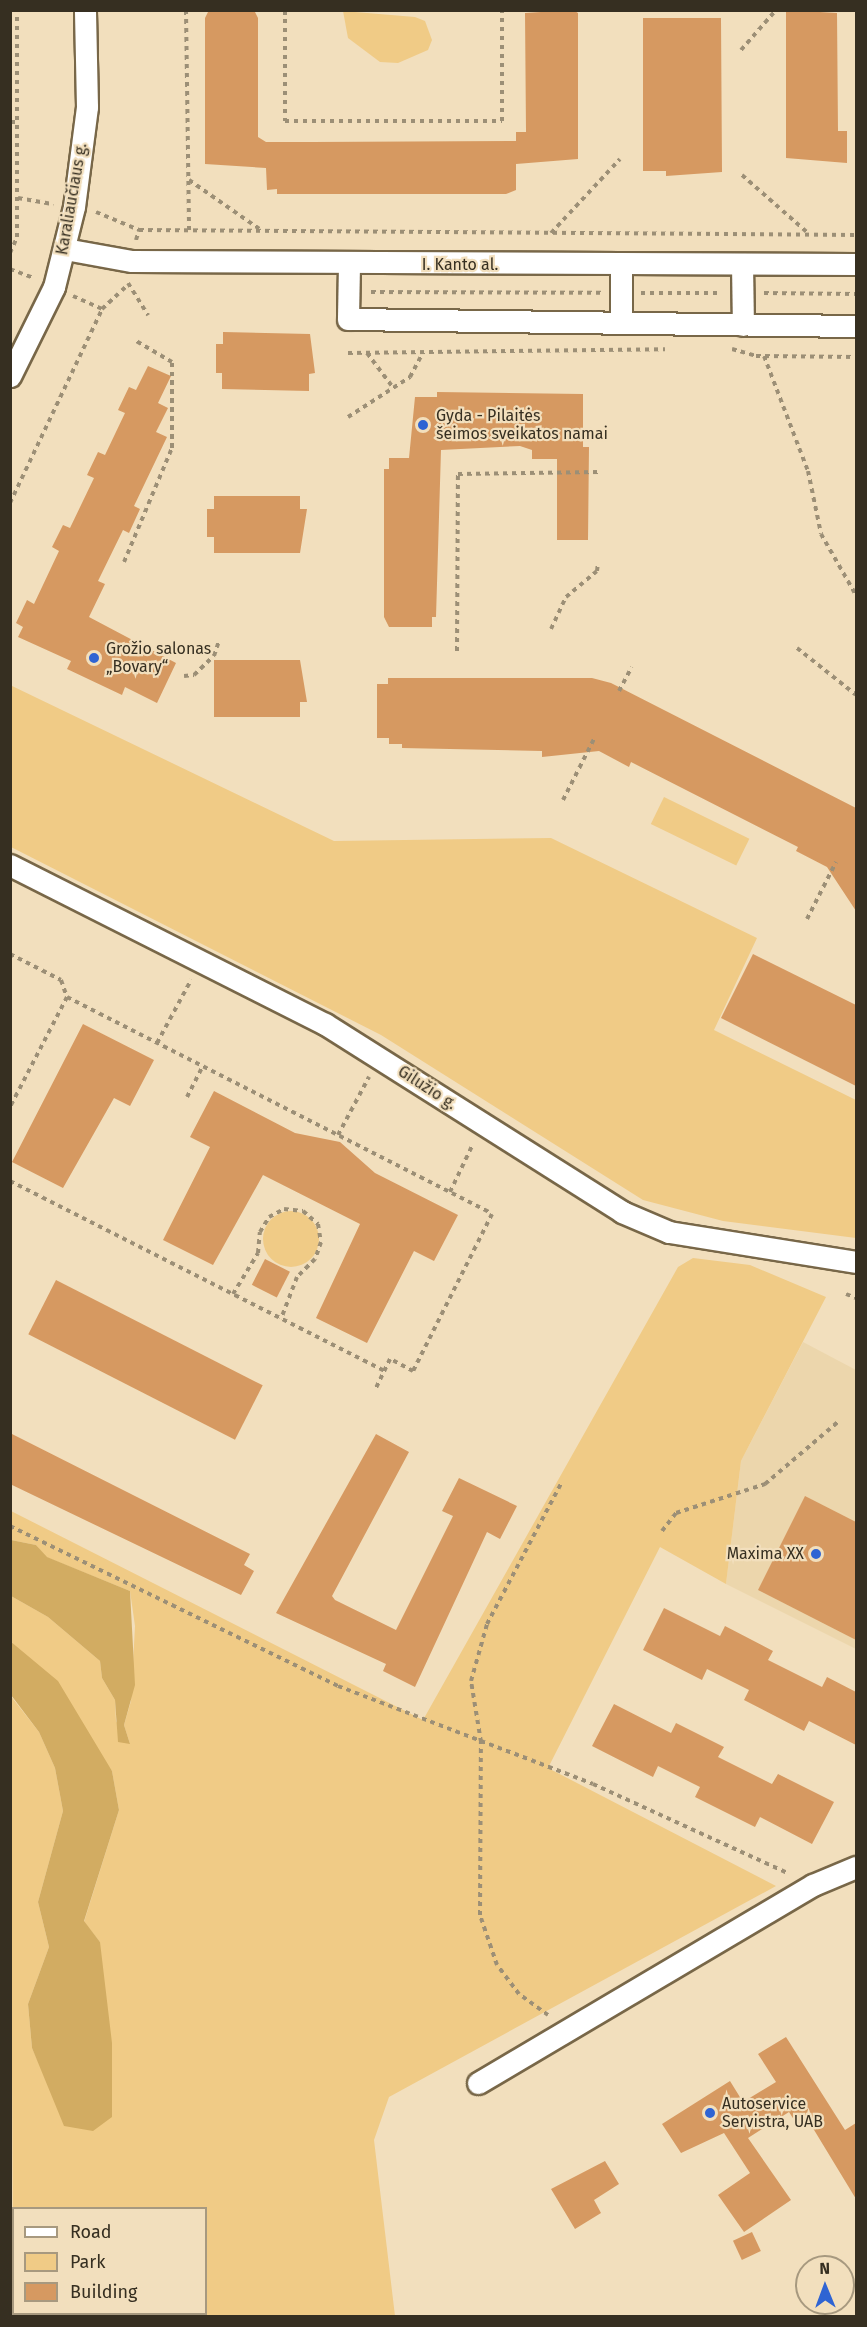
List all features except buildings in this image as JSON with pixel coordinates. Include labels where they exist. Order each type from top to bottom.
[{"type":"street","name":"Karaliaučiaus g.","points":[[10,376],[54,287],[65,249],[87,107],[85,10]]},
{"type":"street","name":"I. Kanto al.","points":[[65,249],[123,261],[349,265],[856,264]]},
{"type":"street","points":[[742,264],[743,325]]},
{"type":"street","points":[[349,265],[348,319],[856,326]]},
{"type":"street","points":[[621,265],[621,323]]},
{"type":"street","name":"Gilužio g.","points":[[10,864],[201,960],[379,1057],[622,1212],[669,1232],[856,1262]]},
{"type":"street","points":[[478,2083],[813,1885],[856,1867]]},
{"type":"path","points":[[10,253],[17,237],[17,10]]},
{"type":"path","points":[[186,10],[189,231]]},
{"type":"path","points":[[285,10],[285,121],[502,121],[502,10]]},
{"type":"path","points":[[741,50],[776,10]]},
{"type":"path","points":[[10,122],[17,122]]},
{"type":"path","points":[[551,233],[620,159]]},
{"type":"path","points":[[742,175],[809,235]]},
{"type":"path","points":[[188,180],[263,231]]},
{"type":"path","points":[[10,503],[102,309],[127,286]]},
{"type":"path","points":[[124,562],[172,448],[172,362],[136,341]]},
{"type":"path","points":[[348,353],[671,348]]},
{"type":"path","points":[[728,348],[764,357],[856,357]]},
{"type":"path","points":[[367,353],[392,386]]},
{"type":"path","points":[[348,417],[392,386],[410,377],[423,353]]},
{"type":"path","points":[[764,357],[808,471],[821,534],[856,595]]},
{"type":"path","points":[[457,651],[458,474],[599,472]]},
{"type":"path","points":[[551,629],[566,597],[597,572],[598,563]]},
{"type":"path","points":[[184,676],[194,675],[214,656],[219,641]]},
{"type":"path","points":[[797,648],[856,695]]},
{"type":"path","points":[[619,691],[632,667]]},
{"type":"path","points":[[563,800],[594,739]]},
{"type":"path","points":[[807,919],[836,862]]},
{"type":"path","points":[[10,954],[61,980],[67,997],[492,1214],[413,1371],[390,1359],[376,1388]]},
{"type":"path","points":[[158,1043],[201,960]]},
{"type":"path","points":[[10,1107],[67,997]]},
{"type":"path","points":[[338,1135],[379,1057]]},
{"type":"path","points":[[187,1097],[203,1066]]},
{"type":"path","points":[[450,1192],[483,1124]]},
{"type":"path","points":[[10,1182],[384,1371]]},
{"type":"path","points":[[233,1294],[258,1253],[260,1232],[269,1217],[284,1209],[303,1211],[318,1224],[321,1242],[315,1259],[297,1277],[281,1319]]},
{"type":"path","points":[[846,1294],[856,1298]]},
{"type":"path","points":[[662,1531],[676,1513],[765,1484],[838,1421]]},
{"type":"path","points":[[562,1482],[520,1555],[487,1624],[471,1681],[480,1742],[480,1915],[497,1965],[519,1994],[546,2015],[581,2023]]},
{"type":"path","points":[[10,1526],[225,1635],[480,1742],[593,1784],[813,1885]]},
{"type":"shaded area","points":[[803,1342],[856,1370],[856,1649],[726,1584],[741,1461]]},
{"type":"shaded area","points":[[11,1540],[36,1545],[47,1557],[130,1591],[135,1685],[124,1725],[130,1744],[118,1742],[115,1700],[102,1678],[100,1661],[48,1617],[11,1596]]},
{"type":"shaded area","points":[[10,1641],[58,1681],[112,1771],[119,1810],[84,1921],[100,1942],[112,2043],[112,2117],[93,2131],[64,2126],[32,2048],[28,2004],[49,1947],[38,1902],[63,1811],[55,1768],[39,1732],[11,1695]]},
{"type":"green space","points":[[343,11],[415,17],[425,21],[432,40],[428,50],[398,63],[380,62],[348,38]]},
{"type":"green space","points":[[10,685],[334,841],[551,838],[757,938],[714,1030],[856,1100],[856,1238],[723,1221],[643,1200],[381,1035],[11,847]]},
{"type":"green space","points":[[664,797],[749,839],[736,866],[651,824]]},
{"type":"green space","points":[[291,1211],[302,1213],[311,1219],[317,1228],[319,1239],[317,1250],[311,1259],[302,1265],[291,1267],[280,1265],[271,1259],[265,1250],[263,1239],[265,1228],[271,1219],[280,1213]]},
{"type":"green space","points":[[693,1258],[750,1265],[826,1297],[741,1461],[726,1584],[660,1547],[548,1768],[776,1886],[389,2097],[374,2140],[395,2316],[24,2316],[207,2315],[207,2207],[13,2207],[10,1695],[39,1732],[55,1768],[63,1811],[38,1902],[49,1947],[28,2004],[32,2048],[46,2079],[100,1942],[84,1922],[119,1810],[112,1771],[11,1641],[11,1596],[48,1617],[100,1661],[102,1678],[115,1700],[116,1721],[130,1744],[124,1725],[131,1701],[135,1626],[130,1591],[46,1557],[36,1545],[11,1540],[11,1511],[423,1720],[678,1267]]},
{"type":"place","name":"Gyda - Pilaitės šeimos sveikatos namai","points":[[423,425]]},
{"type":"place","name":"Grožio salonas „Bovary“","points":[[94,658]]},
{"type":"place","name":"Maxima XX","points":[[816,1554]]},
{"type":"place","name":"Autoservice Servistra, UAB","points":[[710,2113]]}]
